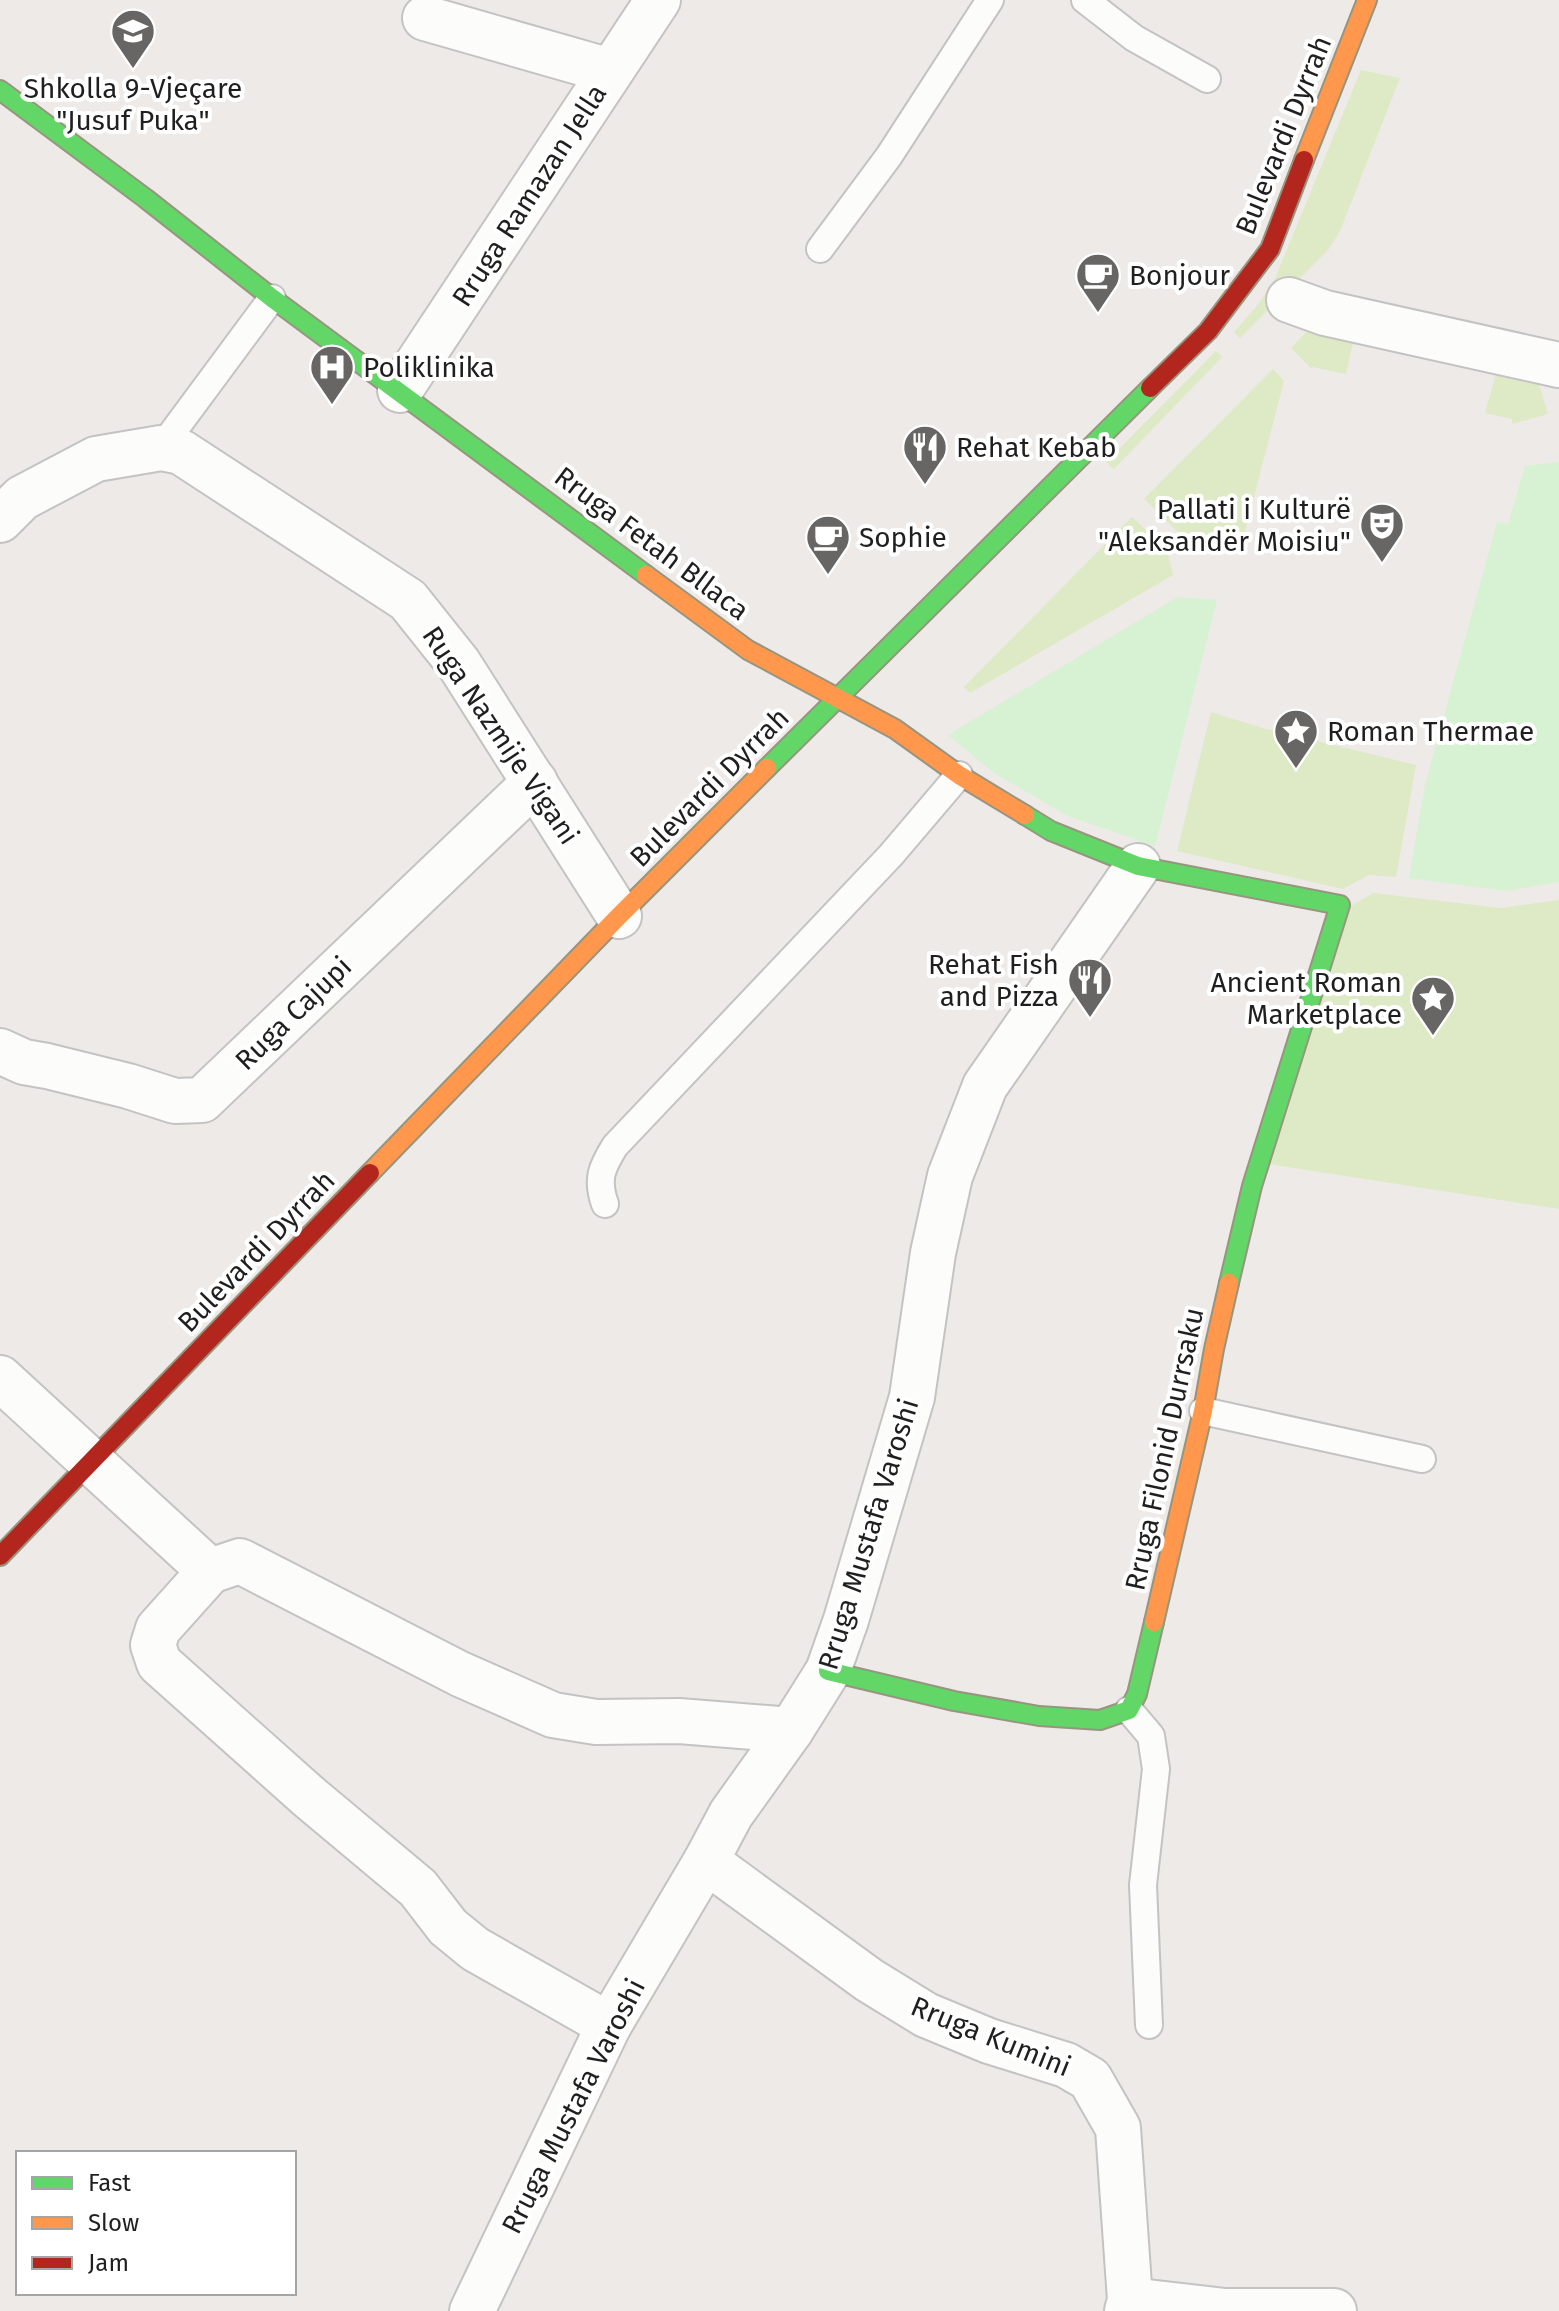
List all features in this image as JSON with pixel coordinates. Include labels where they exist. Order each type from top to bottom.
[{"type":"street","name":"Rruga Ramazan Jella","points":[[400,390],[658,0]]},
{"type":"street","name":"Bulevardi Dyrrah","points":[[0,1556],[619,916],[1222,314],[1270,249],[1367,0]]},
{"type":"street","points":[[425,18],[610,71]]},
{"type":"street","name":"Rruga Fetah Bllaca","points":[[0,90],[272,298],[748,650],[895,729],[959,775],[1051,831],[1138,866],[1340,905]]},
{"type":"street","points":[[1289,300],[1325,313],[1559,365]]},
{"type":"street","points":[[0,520],[22,498],[96,459],[161,448]]},
{"type":"street","name":"Ruga Nazmije Vigani","points":[[161,448],[181,452],[408,600],[459,664],[619,916]]},
{"type":"street","name":"Ruga Cajupi","points":[[0,1051],[24,1062],[128,1086],[175,1101],[202,1100],[535,782]]},
{"type":"street","name":"Rruga Mustafa Varoshi","points":[[472,2311],[609,2025],[731,1814],[791,1730],[828,1671],[912,1397],[933,1253],[950,1176],[985,1086],[1138,866]]},
{"type":"street","name":"Rruga Filonid Durrsaku","points":[[1129,1710],[1137,1694],[1252,1186],[1340,905]]},
{"type":"street","points":[[0,1378],[210,1571]]},
{"type":"street","points":[[609,2025],[488,1957],[448,1927],[418,1888],[308,1796],[159,1663],[153,1645],[158,1629],[210,1571],[240,1561],[460,1674],[553,1715],[596,1722],[679,1721],[791,1730]]},
{"type":"street","points":[[828,1671],[954,1701],[1039,1716],[1100,1720],[1129,1710]]},
{"type":"street","name":"Rruga Kumini","points":[[706,1861],[869,1980],[926,2015],[989,2041],[1066,2065],[1090,2079],[1118,2128],[1128,2305]]},
{"type":"street","points":[[1128,2305],[1225,2311],[1334,2311]]},
{"type":"lane","points":[[820,249],[889,156],[990,0]]},
{"type":"lane","points":[[1085,0],[1134,38],[1207,79]]},
{"type":"lane","points":[[161,448],[272,298]]},
{"type":"lane","points":[[605,1204],[601,1192],[602,1168],[615,1146],[891,855],[959,775]]},
{"type":"lane","points":[[1203,1411],[1422,1459]]},
{"type":"lane","points":[[1129,1710],[1151,1736],[1156,1769],[1143,1885],[1149,2025]]},
{"type":"green space","points":[[1361,70],[1400,78],[1340,231],[1328,250],[1240,338],[1234,332],[1274,281]]},
{"type":"green space","points":[[1325,313],[1358,320],[1346,374],[1312,369],[1291,348]]},
{"type":"green space","points":[[1216,351],[1222,357],[1114,469],[1106,462]]},
{"type":"green space","points":[[1501,357],[1533,365],[1548,414],[1512,424],[1512,419],[1485,413]]},
{"type":"green space","points":[[1273,369],[1284,381],[1241,547],[1181,535],[1144,499]]},
{"type":"green space","points":[[1559,462],[1559,882],[1506,891],[1409,878],[1425,785],[1497,522],[1508,524],[1525,466]]},
{"type":"green space","points":[[1132,517],[1167,550],[1173,575],[970,693],[964,687]]},
{"type":"green space","points":[[1178,597],[1217,600],[1155,846],[1068,816],[994,773],[948,735]]},
{"type":"green space","points":[[1211,712],[1263,728],[1416,765],[1396,877],[1369,875],[1343,889],[1177,851]]},
{"type":"green space","name":"Ancient Roman Marketplace","points":[[1373,893],[1501,908],[1559,900],[1559,1209],[1268,1164],[1346,909]]},
{"type":"traffic: fast","points":[[0,90],[272,298],[646,575]]},
{"type":"traffic: fast","points":[[767,768],[1150,388]]},
{"type":"traffic: fast","points":[[1025,815],[1051,831],[1138,866],[1340,905],[1252,1186],[1229,1283]]},
{"type":"traffic: fast","points":[[828,1671],[954,1701],[1039,1716],[1100,1720],[1129,1710],[1137,1694],[1154,1622]]},
{"type":"traffic: slow","points":[[1304,160],[1367,0]]},
{"type":"traffic: slow","points":[[646,575],[748,650],[895,729],[959,775],[1025,815]]},
{"type":"traffic: slow","points":[[370,1173],[767,768]]},
{"type":"traffic: slow","points":[[1154,1622],[1229,1283]]},
{"type":"traffic: jam","points":[[1150,388],[1208,331],[1270,249],[1304,160]]},
{"type":"traffic: jam","points":[[0,1556],[370,1173]]},
{"type":"place","name":"Shkolla 9-Vjeçare \"Jusuf Puka\"","points":[[133,70]]},
{"type":"place","name":"Bonjour","points":[[1098,314]]},
{"type":"place","name":"Poliklinika","points":[[332,406]]},
{"type":"place","name":"Rehat Kebab","points":[[925,486]]},
{"type":"place","name":"Pallati i Kulturë \"Aleksandër Moisiu\"","points":[[1382,564]]},
{"type":"place","name":"Sophie","points":[[828,576]]},
{"type":"place","name":"Roman Thermae","points":[[1296,770]]},
{"type":"place","name":"Rehat Fish and Pizza","points":[[1090,1019]]},
{"type":"place","name":"Ancient Roman Marketplace","points":[[1433,1037]]}]
